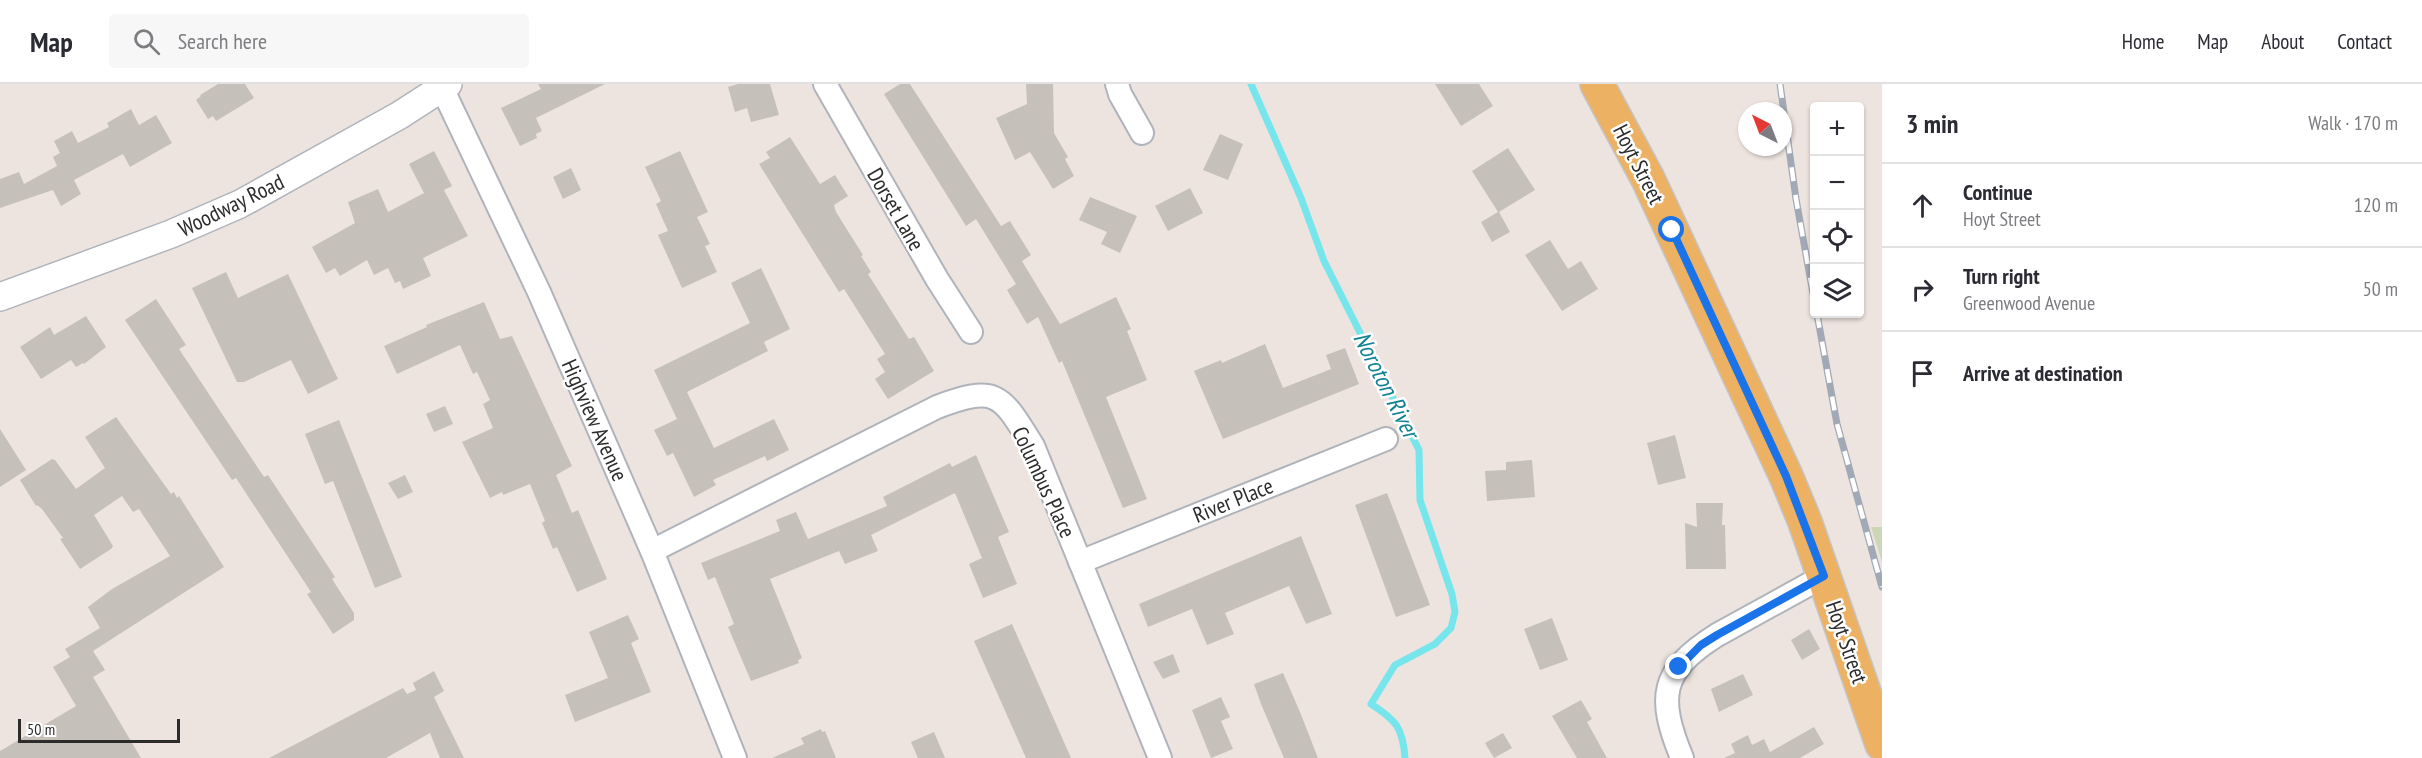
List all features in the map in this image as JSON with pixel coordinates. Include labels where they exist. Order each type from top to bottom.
[{"type":"main road","name":"Hoyt Street","points":[[1597,84],[1648,179],[1794,495],[1882,744]]},
{"type":"street","name":"Dorset Lane","points":[[825,84],[865,156],[970,332]]},
{"type":"street","points":[[1118,84],[1120,94],[1142,133]]},
{"type":"street","name":"Woodway Road","points":[[0,297],[171,234],[240,204],[400,115],[445,86]]},
{"type":"street","name":"Highview Avenue","points":[[445,86],[539,292],[652,551],[735,758]]},
{"type":"street","name":"Columbus Place","points":[[652,551],[937,407],[965,396],[979,394],[995,398],[1009,408],[1033,446],[1160,758]]},
{"type":"street","name":"River Place","points":[[1080,562],[1386,439]]},
{"type":"street","points":[[1682,758],[1669,722],[1666,699],[1668,686],[1679,667],[1701,645],[1824,576]]},
{"type":"green space","points":[[1871,527],[1882,527],[1882,562]]},
{"type":"building","points":[[218,84],[245,84],[254,98],[216,121],[213,116],[208,119],[196,100]]},
{"type":"building","points":[[538,84],[605,84],[536,118],[542,131],[536,134],[537,138],[520,146],[501,108],[541,89]]},
{"type":"building","points":[[738,84],[770,84],[779,115],[751,122],[747,108],[735,112],[728,87]]},
{"type":"building","points":[[900,84],[910,84],[1001,226],[1010,221],[1031,255],[1022,261],[1060,324],[1116,297],[1131,329],[1127,331],[1147,380],[1106,397],[1147,499],[1123,508],[1062,361],[1059,363],[1038,317],[1027,324],[1007,290],[1016,284],[976,219],[966,226],[884,94]]},
{"type":"building","points":[[1026,84],[1053,84],[1054,133],[1068,157],[1065,159],[1074,176],[1053,189],[1030,152],[1015,160],[996,118],[1027,104]]},
{"type":"building","points":[[1435,84],[1479,84],[1493,106],[1461,126]]},
{"type":"building","points":[[131,109],[139,125],[156,115],[172,143],[130,167],[123,154],[74,180],[81,194],[61,206],[53,190],[0,208],[0,179],[19,172],[24,184],[57,166],[53,157],[60,153],[54,141],[72,131],[78,143],[109,127],[107,123]]},
{"type":"building","points":[[1220,134],[1243,144],[1228,180],[1203,170]]},
{"type":"building","points":[[790,137],[820,184],[835,175],[848,196],[834,205],[836,212],[863,255],[861,256],[871,272],[868,274],[909,339],[914,337],[934,371],[888,399],[875,379],[885,372],[877,359],[885,354],[844,289],[839,292],[759,164],[770,158],[766,152]]},
{"type":"building","points":[[1508,148],[1535,190],[1499,212],[1510,232],[1492,242],[1481,222],[1498,212],[1472,171]]},
{"type":"building","points":[[434,151],[452,186],[444,190],[468,236],[423,258],[431,276],[403,289],[400,281],[395,283],[388,268],[374,275],[367,260],[340,276],[335,268],[326,273],[312,247],[355,223],[348,202],[378,189],[388,212],[424,193],[409,164]]},
{"type":"building","points":[[680,151],[708,212],[697,217],[710,244],[705,246],[717,272],[682,288],[658,235],[668,231],[656,204],[661,201],[645,167]]},
{"type":"building","points":[[571,168],[581,190],[563,199],[553,177]]},
{"type":"building","points":[[1190,188],[1203,213],[1168,231],[1155,206]]},
{"type":"building","points":[[1090,197],[1137,216],[1120,253],[1101,244],[1107,232],[1079,220]]},
{"type":"building","points":[[1550,240],[1568,269],[1581,261],[1598,289],[1562,311],[1525,255]]},
{"type":"building","points":[[761,268],[790,329],[764,342],[768,351],[687,392],[714,448],[774,419],[789,450],[767,461],[765,456],[713,480],[716,485],[694,497],[673,453],[667,456],[654,430],[677,419],[654,370],[750,323],[731,283]]},
{"type":"building","points":[[226,272],[238,298],[288,274],[338,379],[308,394],[291,360],[244,382],[237,382],[192,288]]},
{"type":"building","points":[[156,299],[186,345],[179,349],[264,477],[268,475],[335,577],[332,579],[354,613],[354,620],[333,634],[307,594],[311,592],[236,478],[232,480],[125,320]]},
{"type":"building","points":[[484,302],[500,339],[512,336],[572,466],[556,475],[572,513],[578,510],[607,579],[577,592],[557,547],[553,549],[530,484],[490,498],[462,442],[493,428],[483,404],[490,400],[477,372],[473,374],[460,345],[397,374],[384,346],[427,327],[426,325]]},
{"type":"building","points":[[86,316],[106,347],[84,364],[76,367],[71,360],[41,379],[20,347],[50,327],[54,335]]},
{"type":"building","points":[[1265,344],[1283,388],[1331,369],[1326,355],[1345,348],[1359,384],[1223,439],[1194,371],[1221,360],[1222,363]]},
{"type":"building","points":[[445,406],[453,424],[434,432],[426,414]]},
{"type":"building","points":[[116,417],[171,494],[174,492],[177,498],[179,496],[224,567],[93,651],[105,670],[93,677],[141,758],[0,758],[0,751],[76,706],[53,667],[70,657],[65,649],[100,628],[88,607],[112,589],[170,556],[139,509],[133,512],[122,496],[94,515],[113,546],[80,569],[60,539],[63,538],[42,509],[36,506],[20,480],[52,459],[76,489],[105,468],[85,437]]},
{"type":"building","points":[[339,420],[402,577],[375,588],[333,481],[325,484],[305,434]]},
{"type":"building","points":[[0,429],[26,470],[0,487]]},
{"type":"building","points":[[1675,435],[1686,478],[1658,485],[1647,443]]},
{"type":"building","points":[[976,455],[1009,532],[998,537],[1017,584],[983,598],[969,564],[982,558],[955,493],[871,535],[878,551],[845,564],[839,551],[770,579],[802,658],[798,660],[799,663],[751,681],[728,627],[734,624],[715,577],[708,580],[701,563],[780,531],[776,520],[796,512],[808,539],[887,506],[883,497],[950,463],[952,467]]},
{"type":"building","points":[[1532,460],[1535,497],[1487,501],[1485,471],[1506,470],[1506,462]]},
{"type":"building","points":[[405,475],[413,492],[398,499],[388,483]]},
{"type":"building","points":[[1387,493],[1430,605],[1396,617],[1355,505]]},
{"type":"building","points":[[1696,503],[1723,503],[1722,525],[1725,525],[1726,569],[1686,569],[1685,523],[1697,527]]},
{"type":"building","points":[[1301,536],[1332,614],[1306,624],[1289,586],[1225,613],[1234,634],[1207,645],[1192,609],[1148,627],[1139,604]]},
{"type":"building","points":[[628,615],[639,639],[631,643],[651,692],[575,722],[565,695],[608,678],[589,632]]},
{"type":"building","points":[[1552,618],[1568,660],[1540,670],[1524,629]]},
{"type":"building","points":[[1012,624],[1071,758],[1026,758],[974,641]]},
{"type":"building","points":[[1809,629],[1820,649],[1802,660],[1791,640]]},
{"type":"building","points":[[1173,654],[1180,672],[1163,679],[1153,662]]},
{"type":"building","points":[[434,671],[444,691],[434,697],[464,758],[440,758],[430,733],[386,758],[269,758],[403,688],[407,694],[416,690],[413,683]]},
{"type":"building","points":[[1283,673],[1318,758],[1284,758],[1261,704],[1254,684]]},
{"type":"building","points":[[1743,674],[1753,695],[1719,712],[1711,689]]},
{"type":"building","points":[[1221,697],[1230,717],[1221,721],[1233,749],[1211,758],[1192,710]]},
{"type":"building","points":[[1581,700],[1592,719],[1587,722],[1607,758],[1577,758],[1552,716]]},
{"type":"building","points":[[1814,727],[1824,744],[1800,758],[1724,758],[1735,753],[1731,744],[1748,735],[1752,745],[1764,739],[1770,752]]},
{"type":"building","points":[[821,729],[822,732],[825,731],[836,758],[772,758],[804,744],[801,738]]},
{"type":"building","points":[[934,732],[945,758],[918,758],[911,742]]},
{"type":"building","points":[[1503,733],[1512,748],[1494,758],[1485,743]]},
{"type":"waterway","name":"Noroton River","points":[[1251,84],[1301,198],[1324,261],[1419,450],[1420,500],[1452,594],[1455,612],[1451,628],[1435,644],[1395,665],[1371,704],[1387,715],[1397,726],[1405,758]]},
{"type":"railway","points":[[1780,84],[1796,199],[1810,277]]},
{"type":"railway","points":[[1818,318],[1837,424],[1882,587]]},
{"type":"route","points":[[1672,230],[1786,476],[1824,576],[1701,645],[1679,667]]}]
